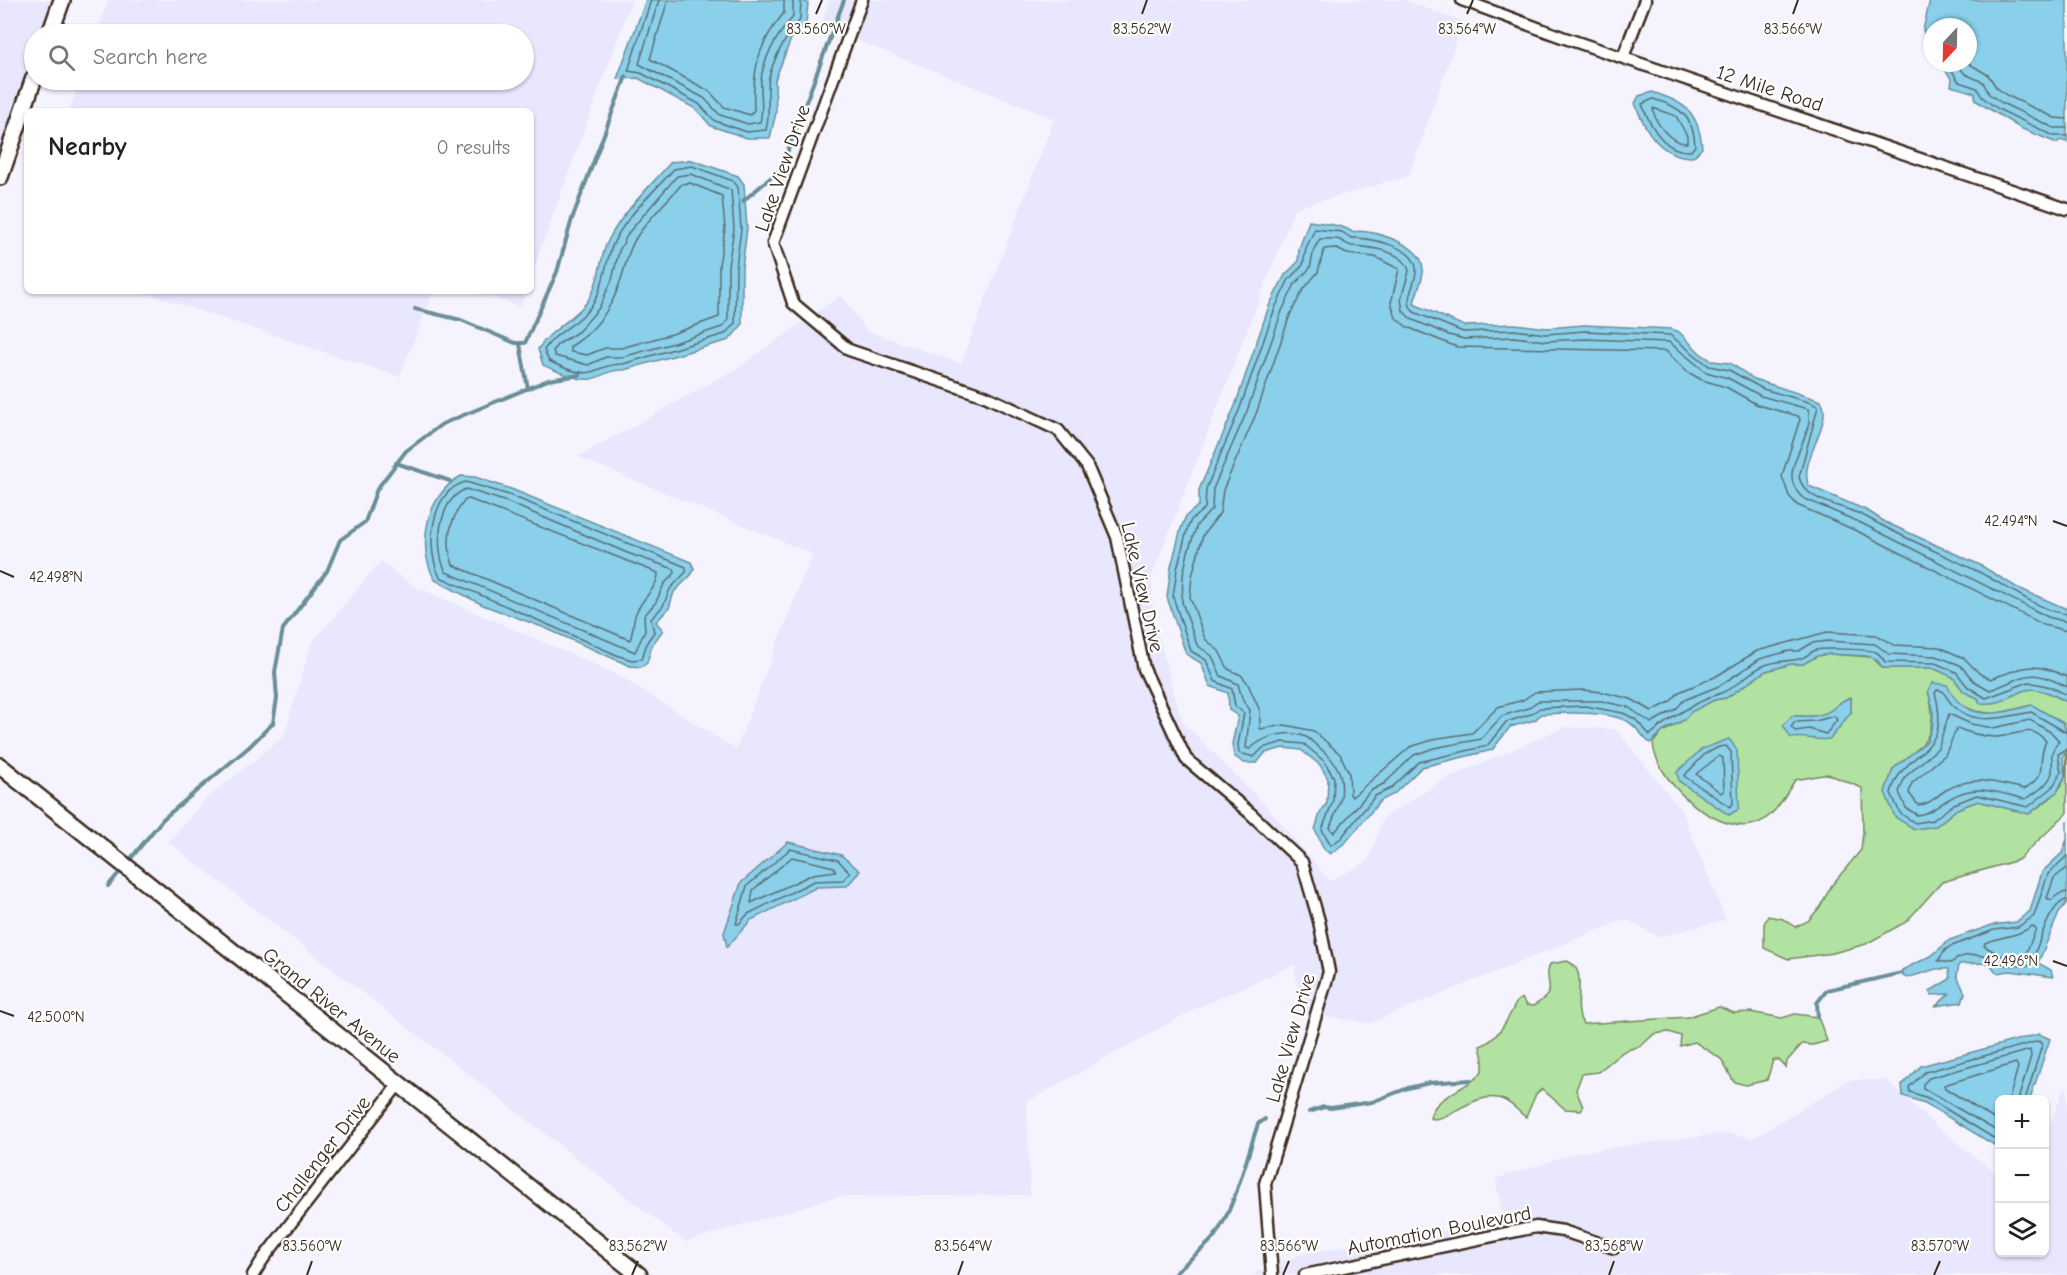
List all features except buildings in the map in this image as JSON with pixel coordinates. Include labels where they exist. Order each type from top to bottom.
[{"type":"main road","points":[[54,24],[62,0]]},
{"type":"main road","points":[[0,177],[30,90]]},
{"type":"main road","name":"Grand River Avenue","points":[[0,766],[639,1275]]},
{"type":"street","name":"Lake View Drive","points":[[862,0],[773,243],[793,303],[849,350],[985,396],[1058,430],[1087,466],[1116,537],[1144,669],[1186,759],[1250,813],[1302,862],[1319,921],[1329,972],[1265,1184],[1272,1275]]},
{"type":"street","name":"12 Mile Road","points":[[1462,0],[2067,209]]},
{"type":"street","points":[[1623,57],[1645,0]]},
{"type":"street","name":"Challenger Drive","points":[[253,1275],[398,1085]]},
{"type":"street","name":"Automation Boulevard","points":[[1305,1275],[1536,1227],[1563,1231],[1614,1248]]},
{"type":"shaded area","points":[[0,0],[61,0],[53,24],[24,24],[24,90],[28,90],[0,171]]},
{"type":"shaded area","points":[[108,0],[632,0],[534,268],[534,108],[70,108],[76,90],[534,90],[534,24],[100,24]]},
{"type":"shaded area","points":[[829,0],[1404,0],[1463,22],[1409,176],[1295,208],[1152,576],[1152,612],[1182,721],[1270,810],[1330,881],[1368,861],[1383,818],[1441,781],[1564,727],[1616,729],[1682,811],[1726,920],[1658,937],[1626,919],[1370,1023],[1302,1014],[1294,965],[1197,1008],[1027,1102],[1030,1195],[836,1197],[685,1242],[168,842],[206,799],[284,736],[311,644],[381,561],[412,585],[617,674],[736,749],[812,554],[578,457],[739,367],[841,295],[867,331],[961,363],[1054,119],[821,26]]},
{"type":"shaded area","points":[[149,294],[432,294],[400,377]]},
{"type":"shaded area","points":[[483,294],[525,294],[520,307]]},
{"type":"shaded area","points":[[1849,1080],[1886,1080],[1937,1127],[1995,1172],[1995,1257],[2049,1257],[2049,1126],[2064,1087],[2067,1088],[2067,1275],[1250,1275],[1305,1253],[1504,1221],[1495,1179],[1579,1152],[1725,1133],[1753,1138]]},
{"type":"green space","points":[[1829,654],[1872,657],[1883,668],[1933,668],[1953,677],[1964,692],[1978,698],[1979,702],[1995,701],[2020,690],[2032,688],[2067,702],[2067,733],[2063,723],[2032,705],[1995,714],[1975,711],[1928,691],[1932,718],[1927,737],[1914,753],[1893,769],[1914,829],[1936,826],[1957,809],[1978,801],[2029,814],[2051,798],[2060,788],[2066,772],[2067,747],[2067,813],[2018,860],[1942,882],[1906,922],[1866,944],[1833,953],[1788,959],[1764,948],[1764,924],[1768,916],[1783,919],[1795,927],[1808,921],[1819,908],[1832,885],[1861,850],[1862,788],[1828,774],[1795,780],[1766,819],[1751,825],[1736,825],[1703,812],[1688,800],[1664,772],[1656,757],[1653,743],[1661,733],[1684,720],[1690,712],[1714,700],[1726,698],[1766,671],[1791,664],[1803,664],[1817,656]],"holes":[[[1851,697],[1851,712],[1830,739],[1813,736],[1804,730],[1792,716],[1822,714]],[[1737,750],[1737,774],[1729,815],[1679,781]]]},
{"type":"green space","points":[[1567,961],[1578,972],[1578,1007],[1583,1024],[1688,1017],[1719,1007],[1734,1013],[1750,1012],[1782,1018],[1795,1014],[1818,1017],[1827,1041],[1813,1045],[1802,1044],[1787,1061],[1786,1068],[1779,1060],[1773,1060],[1767,1080],[1746,1085],[1734,1082],[1721,1059],[1695,1042],[1680,1046],[1681,1036],[1669,1032],[1654,1034],[1641,1046],[1624,1051],[1598,1072],[1582,1074],[1576,1090],[1583,1107],[1581,1110],[1565,1109],[1542,1089],[1536,1094],[1526,1117],[1504,1100],[1493,1098],[1472,1102],[1437,1119],[1430,1118],[1437,1104],[1480,1074],[1483,1064],[1480,1046],[1498,1034],[1517,1001],[1522,998],[1526,1005],[1533,1006],[1542,1000],[1549,990],[1550,964]]},
{"type":"water","points":[[646,0],[801,0],[808,3],[806,23],[791,39],[775,80],[776,113],[770,138],[747,138],[711,126],[696,109],[638,78],[617,79]]},
{"type":"water","points":[[1930,0],[2067,0],[2067,142],[2060,140],[2057,143],[2020,128],[1975,100],[1975,93],[1951,86],[1952,79],[1946,72],[1977,72],[1977,18],[1926,18]]},
{"type":"water","points":[[1652,92],[1682,105],[1694,117],[1698,125],[1702,148],[1693,157],[1671,152],[1655,140],[1649,132],[1635,103],[1639,96]]},
{"type":"water","points":[[692,160],[738,176],[744,184],[747,229],[742,268],[742,325],[729,340],[624,370],[609,372],[591,379],[573,377],[543,365],[538,349],[587,302],[596,282],[606,245],[619,223],[671,162]]},
{"type":"water","points":[[1309,221],[1338,226],[1352,232],[1370,232],[1392,238],[1411,249],[1418,256],[1423,268],[1414,304],[1464,326],[1515,324],[1547,328],[1584,325],[1672,329],[1679,332],[1700,353],[1712,361],[1730,363],[1754,379],[1821,401],[1824,410],[1823,420],[1808,465],[1809,486],[1868,511],[1885,522],[1980,565],[2016,587],[2067,609],[2067,702],[2050,693],[2027,690],[1993,703],[1980,703],[1978,698],[1964,692],[1953,677],[1933,668],[1883,668],[1876,659],[1868,656],[1829,654],[1817,656],[1803,664],[1791,664],[1766,671],[1726,698],[1714,700],[1691,712],[1684,720],[1666,729],[1650,743],[1630,723],[1611,716],[1587,713],[1541,714],[1535,720],[1510,727],[1492,750],[1422,767],[1394,794],[1380,801],[1346,842],[1330,854],[1324,849],[1315,830],[1320,813],[1327,803],[1328,779],[1320,765],[1301,750],[1283,748],[1265,753],[1257,763],[1244,763],[1234,756],[1232,744],[1238,716],[1229,710],[1228,693],[1210,686],[1201,663],[1186,654],[1167,597],[1171,567],[1181,528],[1186,516],[1199,505],[1199,490],[1235,406],[1269,306],[1285,275],[1298,262],[1299,249]]},
{"type":"water","points":[[461,476],[475,477],[511,489],[691,562],[694,568],[692,574],[674,592],[669,608],[656,622],[663,630],[652,645],[647,663],[641,667],[630,666],[545,628],[483,605],[435,580],[426,552],[428,523],[432,509],[440,496]]},
{"type":"water","points":[[1933,683],[1947,685],[1963,706],[1973,711],[1995,713],[2032,705],[2063,723],[2067,733],[2067,747],[2063,758],[2065,776],[2057,792],[2029,814],[1978,801],[1957,809],[1936,826],[1914,829],[1895,817],[1885,792],[1893,769],[1927,741],[1933,724],[1933,709],[1928,691]]},
{"type":"water","points":[[1851,697],[1851,712],[1830,739],[1791,738],[1783,725],[1792,716],[1827,713]]},
{"type":"water","points":[[1729,739],[1737,750],[1739,809],[1729,815],[1679,781],[1677,772],[1702,749]]},
{"type":"water","points":[[2067,839],[2067,902],[2059,913],[2038,963],[2051,970],[2053,977],[2010,971],[1997,973],[1989,963],[1959,964],[1957,976],[1965,993],[1962,1002],[1936,1006],[1949,994],[1932,995],[1930,991],[1950,979],[1949,969],[1936,969],[1907,978],[1903,976],[1902,970],[1931,956],[1950,940],[1992,925],[2016,922],[2030,911],[2042,872],[2062,853]]},
{"type":"water","points":[[788,842],[841,855],[860,871],[847,886],[817,887],[751,920],[727,947],[724,933],[741,883]]},
{"type":"water","points":[[2039,1034],[2050,1039],[2031,1095],[1995,1095],[1995,1146],[1925,1103],[1903,1096],[1902,1085],[1921,1066]]},
{"type":"waterway","points":[[743,201],[781,169],[844,0]]},
{"type":"waterway","points":[[415,309],[461,320],[515,343],[525,343],[557,272],[572,219],[626,76]]},
{"type":"waterway","points":[[520,344],[528,389]]},
{"type":"waterway","points":[[128,862],[163,819],[249,747],[273,723],[277,698],[275,672],[283,629],[327,571],[340,540],[365,522],[377,489],[406,451],[442,424],[548,380],[580,375]]},
{"type":"waterway","points":[[396,463],[450,481]]},
{"type":"waterway","points":[[108,886],[123,868]]},
{"type":"waterway","points":[[1818,1017],[1817,1003],[1827,990],[1902,973]]},
{"type":"waterway","points":[[1309,1112],[1324,1107],[1372,1102],[1408,1088],[1429,1083],[1471,1080]]},
{"type":"waterway","points":[[1174,1275],[1210,1242],[1221,1226],[1234,1198],[1258,1124],[1265,1119]]}]
